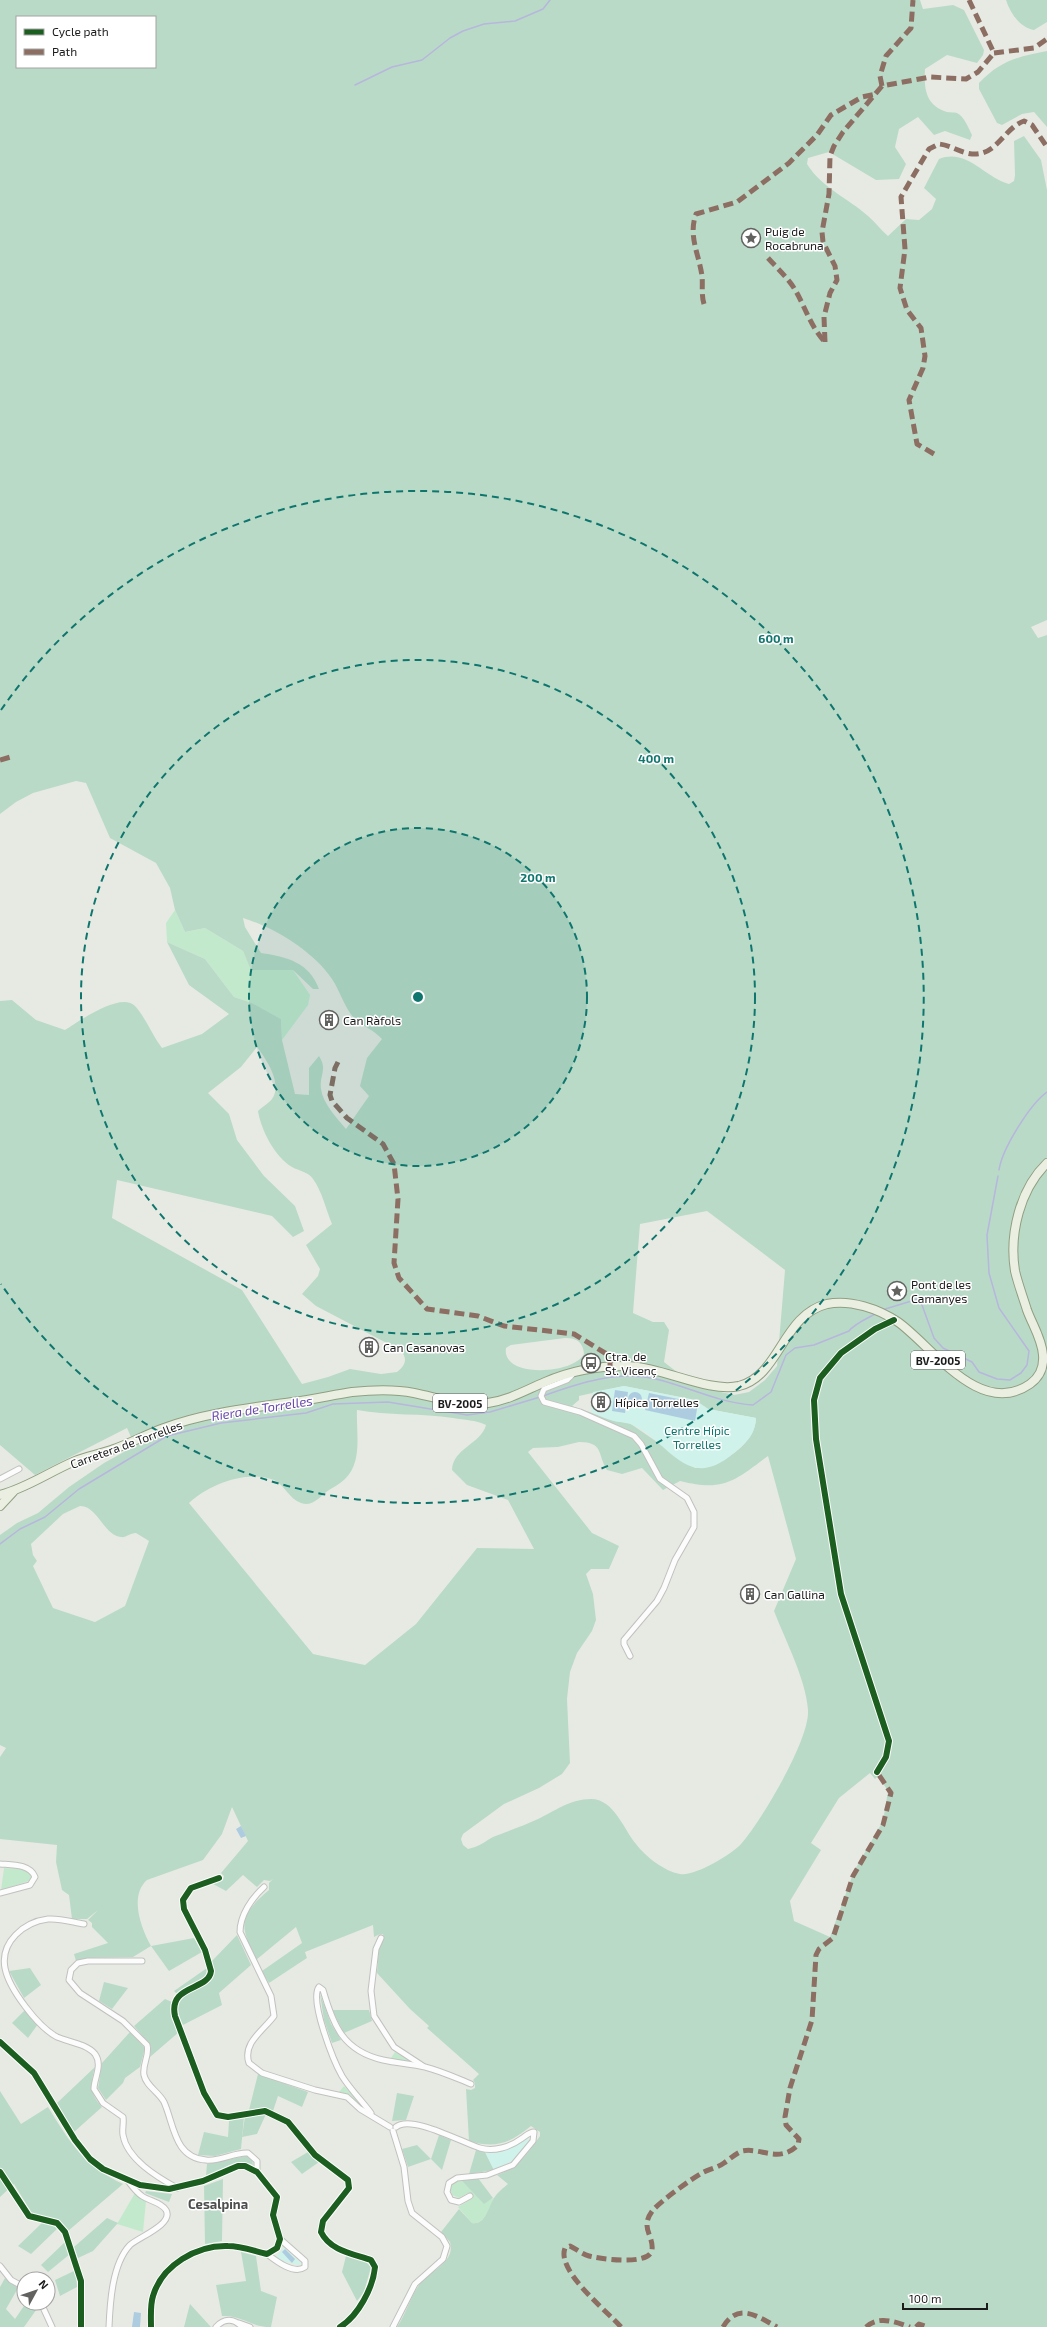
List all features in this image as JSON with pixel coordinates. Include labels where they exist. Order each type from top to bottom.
[{"type":"main road","name":"Carretera de Torrelles","points":[[0,1495],[14,1491],[75,1461],[118,1448],[166,1427],[255,1407],[362,1392],[400,1391],[461,1404],[489,1403],[508,1398],[548,1380],[574,1372],[618,1366],[637,1366],[712,1385],[726,1387],[739,1386],[751,1381],[762,1372],[793,1326],[815,1309],[840,1303],[873,1310],[894,1320],[949,1369],[979,1387],[996,1393],[1022,1389],[1036,1379],[1042,1367],[1042,1349],[1015,1269],[1014,1240],[1018,1213],[1024,1199],[1036,1176],[1047,1163]]},
{"type":"main road","name":"Carretera de Torrelles","points":[[0,1506],[14,1491]]},
{"type":"street","points":[[877,1772],[886,1757],[889,1741],[841,1594],[816,1439],[814,1400],[820,1378],[841,1353],[875,1329],[894,1320]]},
{"type":"street","points":[[574,1372],[567,1380],[548,1387],[542,1396],[548,1404],[587,1415],[634,1436],[642,1444],[660,1479],[687,1498],[694,1512],[694,1527],[675,1560],[657,1601],[624,1640],[624,1644],[630,1656]]},
{"type":"street","points":[[0,1479],[19,1469]]},
{"type":"street","points":[[0,1864],[24,1867],[32,1872],[35,1877],[30,1885],[0,1894]]},
{"type":"street","points":[[219,1878],[195,1885],[187,1892],[183,1900],[186,1914],[204,1950],[211,1971],[208,1979],[188,1989],[177,2000],[174,2007],[175,2016],[204,2093],[217,2115],[228,2117],[265,2111],[288,2122],[316,2155],[348,2180],[349,2188],[323,2221],[321,2232],[334,2246],[349,2254],[371,2260],[375,2267],[368,2292],[348,2320],[340,2327]]},
{"type":"street","points":[[264,1887],[244,1914],[240,1924],[240,1932],[270,1996],[274,2016],[250,2043],[247,2053],[249,2063],[262,2073],[315,2090],[347,2097],[363,2111],[371,2114],[393,2128],[404,2167],[408,2201],[412,2213],[442,2237],[447,2246],[443,2259],[415,2284],[393,2327]]},
{"type":"street","points":[[84,1924],[48,1919],[26,1926],[10,1940],[4,1961],[7,1975],[30,2012],[50,2032],[89,2048],[95,2054],[99,2064],[94,2089],[102,2102],[123,2117],[122,2134],[126,2145],[147,2168],[177,2188]]},
{"type":"street","points":[[380,1938],[376,1949],[371,1991],[374,2016],[394,2047],[425,2067]]},
{"type":"street","points":[[142,1961],[83,1962],[71,1970],[69,1980],[80,1993],[123,2021],[147,2045],[148,2052],[143,2068],[145,2078],[163,2101],[174,2136],[183,2148],[195,2158],[205,2160],[248,2153],[256,2161],[256,2172]]},
{"type":"street","points":[[371,2114],[346,2082],[338,2068],[320,2018],[317,1993],[319,1987],[323,1990],[334,2023],[348,2043],[364,2053],[382,2059],[425,2067],[472,2084]]},
{"type":"street","points":[[0,2042],[34,2073],[69,2132],[90,2159],[102,2169],[127,2180],[156,2188],[177,2188],[219,2176],[238,2166],[244,2166],[256,2172],[277,2197],[273,2220],[280,2239],[304,2261],[305,2266],[299,2269],[282,2265],[267,2254],[236,2246],[221,2246],[197,2251],[177,2263],[161,2278],[153,2295],[151,2327]]},
{"type":"street","points":[[393,2128],[403,2123],[449,2135],[471,2145],[491,2150],[510,2145],[530,2132],[534,2132],[535,2137],[529,2147],[509,2167],[487,2175],[457,2178],[449,2183],[447,2192],[451,2200],[459,2202],[470,2196]]},
{"type":"street","points":[[0,2172],[29,2216],[57,2223],[65,2232],[81,2281],[81,2327]]},
{"type":"street","points":[[109,2327],[115,2280],[124,2253],[134,2242],[164,2224],[167,2217],[166,2210],[163,2206],[143,2196],[127,2180]]},
{"type":"street","points":[[267,2254],[277,2248],[280,2239]]},
{"type":"street","points":[[0,2266],[12,2280],[16,2282]]},
{"type":"street","points":[[45,2311],[52,2327]]},
{"type":"street","points":[[216,2327],[224,2320],[250,2327]]},
{"type":"green space","points":[[0,0],[920,0],[923,9],[953,5],[964,10],[984,50],[983,55],[977,63],[947,55],[925,69],[925,83],[927,95],[934,105],[947,112],[958,113],[963,118],[972,135],[970,140],[945,131],[934,135],[918,117],[899,129],[895,147],[906,164],[899,179],[876,180],[829,152],[808,158],[807,164],[820,180],[871,218],[888,236],[906,219],[919,220],[932,209],[936,199],[924,188],[939,159],[958,157],[967,160],[1000,181],[1009,184],[1014,181],[1015,175],[1014,141],[1024,136],[1041,160],[1047,190],[1047,620],[1031,627],[1038,638],[1047,635],[1047,2327],[397,2327],[419,2285],[449,2256],[451,2249],[450,2242],[441,2232],[459,2209],[472,2223],[476,2223],[483,2219],[495,2196],[508,2184],[497,2175],[511,2168],[522,2159],[540,2136],[540,2132],[531,2126],[516,2137],[502,2143],[487,2144],[469,2141],[466,2089],[471,2090],[475,2088],[475,2083],[473,2080],[479,2074],[427,2028],[429,2026],[410,2009],[377,1973],[379,1946],[384,1939],[383,1934],[374,1937],[373,1925],[305,1952],[307,1958],[269,1983],[262,1971],[302,1943],[296,1927],[256,1960],[247,1938],[244,1922],[251,1907],[269,1890],[269,1883],[273,1879],[270,1881],[264,1880],[257,1887],[243,1875],[226,1891],[213,1884],[223,1880],[224,1876],[221,1873],[248,1841],[232,1807],[222,1834],[203,1860],[147,1880],[142,1887],[139,1895],[138,1912],[151,1946],[133,1957],[87,1958],[76,1961],[74,1954],[108,1943],[92,1927],[92,1923],[88,1920],[98,1910],[87,1919],[72,1919],[69,1895],[62,1890],[56,1862],[57,1845],[0,1839],[0,1757],[6,1748],[0,1745],[0,1535],[17,1523],[38,1513],[69,1487],[104,1463],[133,1447],[134,1444],[127,1428],[35,1475],[0,1445],[0,1001],[12,1000],[36,1020],[65,1030],[100,1009],[120,1002],[129,1002],[139,1011],[162,1048],[202,1034],[229,1014],[189,985],[167,942],[205,959],[234,997],[252,1003],[281,1019],[282,1040],[295,1094],[309,1095],[309,1068],[319,1056],[323,1065],[321,1084],[322,1095],[331,1110],[346,1129],[369,1096],[360,1086],[367,1058],[382,1039],[376,1033],[358,1022],[351,1015],[332,979],[315,959],[280,934],[243,918],[245,927],[261,953],[296,962],[315,980],[319,989],[313,989],[293,970],[251,970],[243,951],[205,928],[185,932],[175,910],[170,888],[156,863],[110,838],[86,783],[76,781],[33,793],[16,802],[0,814]],"holes":[[[257,1047],[269,1065],[276,1086],[272,1099],[258,1111],[262,1126],[280,1157],[286,1163],[304,1172],[313,1179],[332,1224],[306,1245],[320,1269],[318,1276],[302,1294],[316,1306],[400,1350],[403,1353],[405,1361],[397,1372],[381,1374],[350,1369],[302,1384],[242,1290],[112,1218],[117,1180],[272,1216],[293,1237],[304,1231],[295,1206],[264,1176],[237,1140],[229,1114],[208,1093],[241,1067]],[[707,1211],[785,1270],[777,1366],[765,1380],[749,1392],[734,1395],[695,1386],[664,1362],[669,1330],[664,1322],[653,1322],[633,1313],[640,1224]],[[569,1338],[576,1340],[581,1344],[584,1354],[577,1361],[566,1366],[553,1369],[526,1369],[515,1365],[507,1358],[506,1348],[511,1345]],[[624,1386],[695,1400],[708,1409],[756,1418],[750,1437],[734,1453],[715,1464],[695,1468],[628,1422],[615,1421],[572,1406],[579,1400],[579,1396]],[[357,1410],[381,1413],[441,1416],[474,1421],[486,1425],[479,1437],[457,1456],[452,1470],[467,1485],[508,1500],[534,1549],[477,1548],[416,1624],[365,1665],[313,1654],[189,1503],[206,1490],[217,1485],[252,1476],[263,1477],[278,1482],[293,1498],[301,1503],[308,1504],[317,1500],[327,1491],[343,1481],[351,1472],[357,1446]],[[579,1442],[593,1444],[599,1450],[607,1470],[622,1474],[642,1468],[663,1490],[680,1481],[708,1485],[718,1485],[728,1482],[737,1478],[768,1456],[796,1559],[774,1611],[803,1686],[808,1710],[807,1723],[793,1760],[783,1780],[750,1833],[741,1844],[721,1859],[694,1872],[680,1874],[662,1867],[640,1849],[618,1816],[606,1804],[599,1800],[591,1799],[569,1803],[532,1822],[493,1837],[475,1847],[468,1849],[463,1845],[461,1839],[463,1834],[504,1804],[539,1788],[562,1774],[570,1763],[567,1699],[570,1672],[577,1653],[592,1631],[596,1620],[593,1594],[586,1574],[591,1569],[609,1569],[619,1546],[592,1533],[528,1452],[533,1448],[558,1447]],[[80,1506],[86,1507],[115,1535],[123,1537],[136,1533],[149,1541],[125,1606],[95,1622],[53,1608],[33,1566],[37,1561],[33,1555],[31,1544],[63,1514]],[[870,1773],[875,1779],[878,1776],[888,1791],[883,1821],[854,1871],[830,1937],[794,1921],[790,1901],[821,1850],[811,1843],[839,1798]]]},
{"type":"green space","points":[[1006,0],[1047,0],[1047,22],[1034,30],[1029,29],[1016,19]]},
{"type":"green space","points":[[1047,51],[1047,127],[1034,112],[1022,114],[1002,125],[997,123],[979,89],[979,83],[1002,64],[1027,55]]},
{"type":"green space","points":[[175,910],[185,932],[205,928],[243,951],[252,970],[293,970],[310,995],[308,1005],[282,1040],[281,1019],[252,1003],[234,997],[205,959],[167,942],[166,923]]},
{"type":"green space","name":"Centre Hípic Torrelles","points":[[624,1386],[695,1400],[708,1409],[756,1418],[754,1429],[750,1438],[743,1445],[718,1464],[705,1468],[693,1467],[682,1462],[634,1425],[617,1422],[591,1412],[593,1392]]},
{"type":"green space","points":[[4,1868],[22,1869],[31,1874],[32,1878],[29,1881],[1,1890]]},
{"type":"green space","points":[[237,1935],[251,1965],[219,1993],[222,2005],[183,2025],[178,2006],[180,2001],[210,1981],[214,1971],[212,1961]]},
{"type":"green space","points":[[194,1938],[202,1952],[169,1971],[151,1946]]},
{"type":"green space","points":[[30,1968],[41,1985],[24,1998],[9,1971]]},
{"type":"green space","points":[[207,1968],[206,1976],[186,1987],[177,1994],[174,1991]]},
{"type":"green space","points":[[104,1982],[128,1988],[112,2009],[99,2001]]},
{"type":"green space","points":[[320,1994],[331,2024],[341,2040],[332,2043],[324,2020]]},
{"type":"green space","points":[[165,1999],[172,2002],[172,2016],[179,2032],[150,2057],[151,2046],[134,2026]]},
{"type":"green space","points":[[25,2010],[38,2024],[28,2038],[12,2023]]},
{"type":"green space","points":[[332,2010],[369,2010],[372,2021],[344,2033]]},
{"type":"green space","points":[[130,2032],[145,2048],[140,2067],[125,2078],[123,2083],[106,2100],[98,2088],[102,2063]]},
{"type":"green space","points":[[395,2052],[413,2063],[391,2058]]},
{"type":"green space","points":[[95,2067],[92,2079],[92,2088],[95,2098],[102,2107],[74,2132],[57,2103]]},
{"type":"green space","points":[[258,2074],[308,2092],[302,2107],[278,2096],[273,2111],[261,2108],[249,2110]]},
{"type":"green space","points":[[344,2086],[361,2104],[360,2105],[349,2094],[339,2092]]},
{"type":"green space","points":[[0,2091],[21,2124],[48,2107],[71,2143],[79,2152],[109,2177],[123,2184],[68,2231],[61,2222],[33,2215],[14,2184],[0,2197]]},
{"type":"green space","points":[[397,2093],[414,2096],[406,2120],[392,2121]]},
{"type":"green space","points":[[261,2113],[266,2114],[257,2134],[242,2137],[245,2116]]},
{"type":"green space","points":[[244,2117],[241,2149],[215,2156],[198,2155],[204,2132],[228,2137],[229,2121]]},
{"type":"green space","points":[[439,2135],[451,2140],[442,2170],[431,2159]]},
{"type":"green space","points":[[530,2139],[514,2160],[494,2170],[485,2152],[499,2152]]},
{"type":"green space","points":[[417,2145],[431,2159],[408,2167],[402,2149]]},
{"type":"green space","points":[[476,2150],[485,2152],[494,2170],[469,2174]]},
{"type":"green space","points":[[308,2152],[319,2162],[302,2174],[291,2162]]},
{"type":"green space","points":[[246,2156],[252,2159],[253,2165],[241,2162],[235,2163],[206,2176],[207,2164]]},
{"type":"green space","points":[[478,2178],[493,2198],[484,2204],[461,2180]]},
{"type":"green space","points":[[223,2179],[222,2241],[205,2244],[204,2186]]},
{"type":"green space","points":[[461,2180],[484,2203],[494,2198],[486,2215],[480,2222],[472,2223],[458,2207],[473,2198],[473,2194],[468,2193],[459,2198],[452,2195],[450,2187],[454,2183]]},
{"type":"green space","points":[[146,2191],[172,2194],[169,2202],[145,2193]]},
{"type":"green space","points":[[135,2193],[146,2201],[143,2232],[117,2224]]},
{"type":"green space","points":[[107,2218],[118,2223],[93,2251],[78,2258],[74,2247]]},
{"type":"green space","points":[[43,2222],[58,2228],[31,2254],[18,2246]]},
{"type":"green space","points":[[65,2242],[70,2254],[49,2271],[47,2271],[41,2265]]},
{"type":"green space","points":[[284,2248],[301,2264],[298,2265],[277,2259],[276,2257]]},
{"type":"green space","points":[[241,2252],[256,2256],[261,2291],[277,2297],[271,2327],[257,2325],[235,2317],[222,2316],[216,2285],[246,2281]]},
{"type":"green space","points":[[346,2256],[366,2262],[371,2267],[364,2292],[357,2301],[342,2272]]},
{"type":"green space","points":[[76,2270],[77,2287],[60,2296],[56,2280]]},
{"type":"green space","points":[[5,2278],[16,2286],[16,2292],[6,2309],[15,2319],[20,2311],[35,2311],[24,2327],[0,2327],[0,2287]]},
{"type":"green space","points":[[190,2304],[211,2327],[184,2327]]},
{"type":"shaded area","points":[[615,1390],[628,1392],[625,1413],[612,1411]]},
{"type":"shaded area","points":[[632,1392],[638,1392],[642,1396],[642,1402],[638,1406],[632,1406],[628,1402],[628,1396]]},
{"type":"shaded area","points":[[649,1393],[698,1403],[695,1421],[645,1410]]},
{"type":"shaded area","points":[[241,1826],[246,1836],[241,1838],[236,1829]]},
{"type":"shaded area","points":[[285,2249],[295,2259],[292,2263],[282,2252]]},
{"type":"shaded area","points":[[134,2312],[141,2313],[140,2327],[132,2327]]},
{"type":"waterway","points":[[355,85],[392,67],[422,60],[450,38],[463,31],[484,24],[515,21],[543,9],[550,0]]},
{"type":"waterway","name":"Riera de Torrelles","points":[[999,1170],[1005,1151],[1025,1116],[1047,1092]]},
{"type":"waterway","name":"Riera de Torrelles","points":[[882,1310],[918,1299],[922,1305],[934,1338],[943,1348],[972,1362],[979,1372],[997,1379],[1010,1380],[1021,1373],[1027,1365],[1029,1351],[999,1308],[989,1273],[987,1235],[998,1176]]},
{"type":"waterway","name":"Riera de Torrelles","points":[[543,1396],[599,1379],[627,1376],[656,1379],[728,1401],[753,1405],[771,1392],[786,1355],[795,1348],[814,1345],[849,1331],[851,1328],[875,1314]]},
{"type":"waterway","name":"Riera de Torrelles","points":[[0,1544],[20,1529],[45,1517],[79,1489],[167,1436],[221,1423],[306,1413],[333,1404],[388,1402],[467,1415],[490,1412],[540,1397]]},
{"type":"marked path","points":[[882,86],[880,76],[886,56],[911,28],[913,0]]},
{"type":"marked path","points":[[969,0],[994,53]]},
{"type":"marked path","points":[[994,53],[1034,48],[1047,39]]},
{"type":"marked path","points":[[825,342],[824,317],[830,293],[837,280],[835,266],[823,242],[822,232],[829,194],[830,156],[834,146],[843,132],[882,86],[930,77],[966,79],[978,72],[994,53]]},
{"type":"marked path","points":[[704,304],[701,268],[693,230],[696,214],[737,202],[789,163],[817,135],[831,115],[862,97],[876,94]]},
{"type":"marked path","points":[[934,454],[917,444],[909,400],[923,368],[925,356],[921,328],[907,310],[900,288],[905,249],[901,197],[929,149],[939,144],[972,154],[981,153],[988,151],[1011,129],[1024,121],[1032,125],[1047,147]]},
{"type":"marked path","points":[[768,258],[794,288],[815,329],[825,342]]},
{"type":"marked path","points":[[0,760],[14,756]]},
{"type":"marked path","points":[[338,1062],[335,1068],[330,1095],[332,1101],[347,1118],[383,1144],[394,1164],[398,1199],[394,1263],[399,1278],[427,1309],[478,1316],[504,1326],[574,1334],[605,1353],[610,1361],[610,1367]]},
{"type":"marked path","points":[[621,2327],[575,2279],[568,2268],[564,2257],[565,2248],[570,2246],[586,2255],[613,2260],[634,2260],[649,2255],[652,2250],[647,2227],[649,2216],[653,2210],[669,2196],[702,2173],[721,2165],[742,2151],[749,2150],[777,2154],[791,2151],[798,2145],[799,2139],[786,2125],[785,2117],[790,2088],[812,2020],[816,1955],[819,1949],[833,1938],[853,1876],[883,1825],[891,1793],[877,1772]]},
{"type":"marked path","points":[[723,2327],[729,2319],[741,2313],[755,2316],[777,2327]]},
{"type":"marked path","points":[[866,2327],[871,2323],[882,2320],[910,2327]]},
{"type":"marked path","points":[[916,2327],[919,2324],[928,2327]]},
{"type":"cycle path","points":[[877,1772],[886,1757],[889,1741],[841,1594],[816,1439],[814,1400],[820,1378],[841,1353],[875,1329],[894,1320]]},
{"type":"cycle path","points":[[219,1878],[191,1888],[183,1900],[184,1909],[205,1950],[211,1971],[209,1977],[204,1982],[183,1993],[177,1998],[174,2006],[175,2016],[204,2093],[217,2115],[228,2117],[265,2111],[288,2122],[315,2155],[348,2180],[349,2188],[323,2221],[321,2232],[330,2244],[336,2248],[371,2260],[375,2267],[374,2275],[364,2301],[353,2316],[340,2327]]},
{"type":"cycle path","points":[[0,2042],[34,2073],[75,2140],[90,2159],[103,2169],[140,2185],[169,2189],[203,2181],[238,2166],[245,2166],[257,2172],[277,2197],[273,2215],[280,2239],[277,2248],[267,2254],[238,2247],[216,2247],[204,2249],[182,2259],[164,2275],[158,2285],[151,2303],[151,2327]]},
{"type":"cycle path","points":[[0,2172],[29,2216],[57,2223],[65,2232],[81,2281],[81,2327]]},
{"type":"place","name":"Puig de Rocabruna","points":[[751,238]]},
{"type":"place","name":"Can Ràfols","points":[[329,1020]]},
{"type":"place","name":"Pont de les Camanyes","points":[[897,1291]]},
{"type":"place","name":"Can Casanovas","points":[[369,1347]]},
{"type":"place","name":"Ctra. de St. Vicenç","points":[[591,1363]]},
{"type":"place","name":"Hípica Torrelles","points":[[601,1402]]},
{"type":"place","name":"Can Gallina","points":[[750,1594]]},
{"type":"district","name":"Cesalpina","points":[[218,2204]]}]
